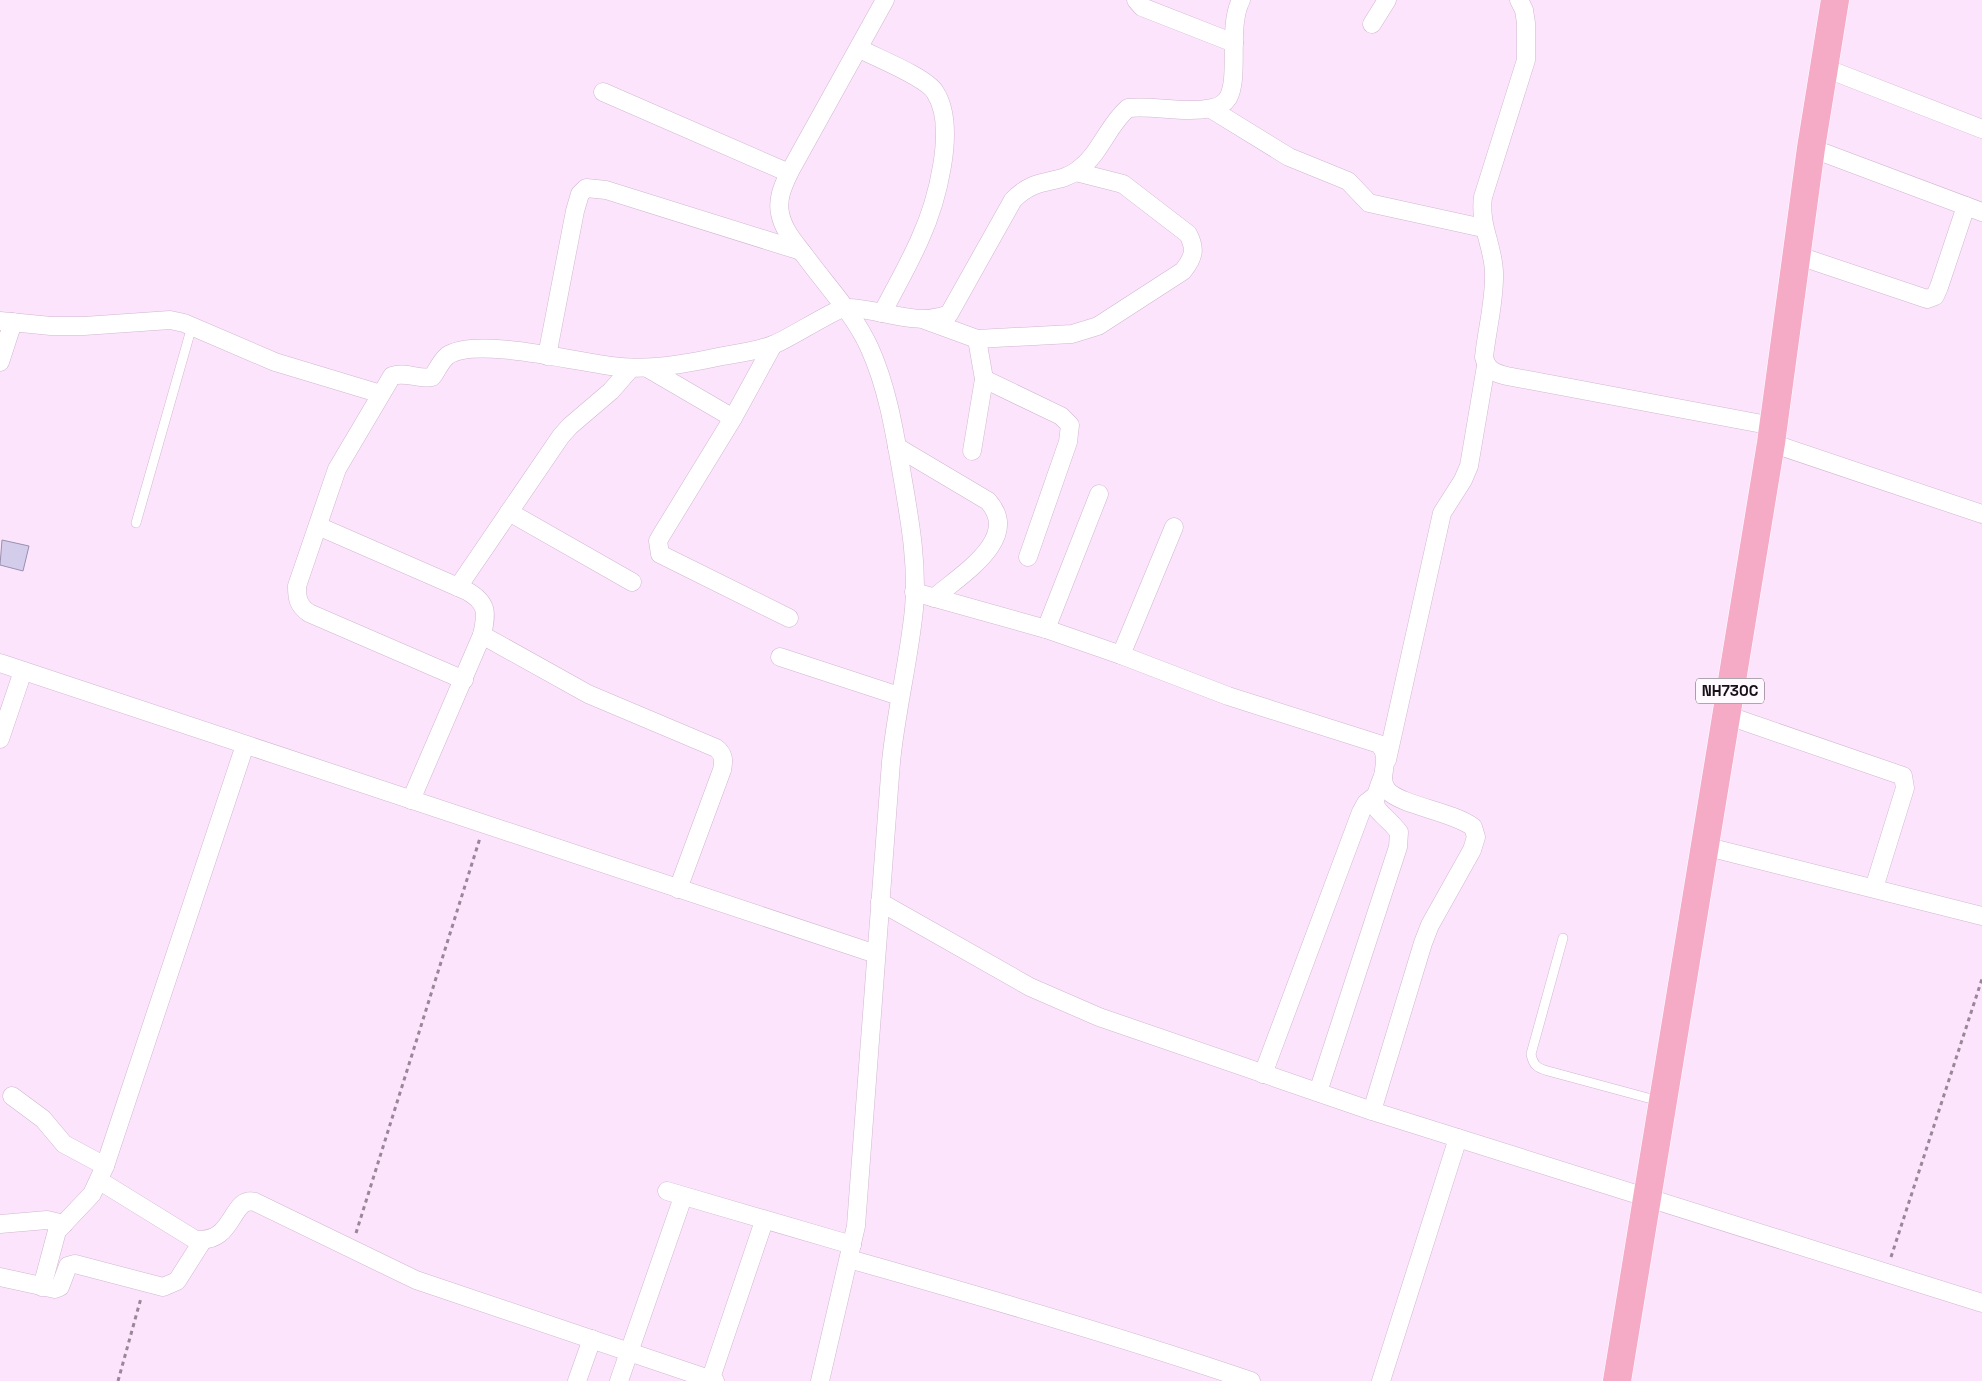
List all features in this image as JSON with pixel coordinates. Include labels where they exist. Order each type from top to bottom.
[{"type":"highway","name":"NH730C","points":[[1617,1381],[1772,434],[1796,255],[1835,0]]},
{"type":"street","points":[[820,1381],[851,1252],[860,1186],[880,902],[899,696],[914,609],[914,592],[912,536],[897,447],[879,372],[869,347],[843,307],[789,235],[780,213],[780,194],[788,173],[860,49],[885,0]]},
{"type":"street","points":[[1136,0],[1142,6],[1234,42]]},
{"type":"street","points":[[923,320],[937,319],[949,314],[1004,215],[1024,189],[1076,172],[1101,146],[1119,116],[1128,108],[1211,108],[1221,106],[1228,98],[1232,84],[1235,23],[1241,0]]},
{"type":"street","points":[[1372,24],[1387,0]]},
{"type":"street","points":[[1318,1092],[1398,847],[1398,832],[1377,811],[1375,796],[1385,768],[1442,513],[1463,480],[1469,466],[1486,366],[1484,356],[1494,273],[1492,252],[1483,228],[1481,213],[1483,197],[1526,60],[1526,23],[1524,10],[1519,0]]},
{"type":"street","points":[[860,49],[924,82],[935,91],[943,116],[945,132],[933,207],[920,241],[882,313]]},
{"type":"street","points":[[1824,68],[1982,129]]},
{"type":"street","points":[[603,92],[788,173]]},
{"type":"street","points":[[1211,108],[1289,158],[1348,181],[1369,203],[1483,228]]},
{"type":"street","points":[[1796,255],[1927,298],[1935,296],[1974,209],[1812,148]]},
{"type":"street","points":[[464,680],[309,613],[300,607],[297,586],[337,469],[392,376],[406,374],[424,379],[432,377],[448,355],[465,350],[496,349],[640,368],[679,365],[773,345],[843,307],[923,320],[977,339],[1059,336],[1098,326],[1183,271],[1192,259],[1194,246],[1188,234],[1133,191],[1112,180],[1076,172]]},
{"type":"street","points":[[547,356],[575,211],[580,194],[586,188],[606,190],[801,251]]},
{"type":"street","points":[[0,362],[6,322],[84,326],[170,320],[192,326],[274,362],[381,394]]},
{"type":"street","points":[[972,451],[984,379],[977,339]]},
{"type":"street","points":[[773,345],[734,418],[662,534],[658,548],[660,554],[788,618]]},
{"type":"street","points":[[1486,366],[1495,373],[1507,376],[1772,434],[1982,514]]},
{"type":"street","points":[[640,368],[734,418]]},
{"type":"street","points":[[458,587],[570,426],[640,368]]},
{"type":"street","points":[[984,379],[1061,416],[1070,425],[1068,442],[1028,557]]},
{"type":"street","points":[[897,447],[988,501],[995,509],[998,522],[997,535],[989,550],[934,598]]},
{"type":"street","points":[[1046,630],[1099,494]]},
{"type":"street","points":[[509,512],[632,582]]},
{"type":"street","points":[[318,526],[458,587],[478,597],[484,606],[486,618],[482,635],[411,800]]},
{"type":"street","points":[[1121,655],[1174,527]]},
{"type":"street","points":[[914,592],[1046,630],[1121,655],[1228,696],[1379,744],[1385,750],[1384,785],[1389,792],[1399,798],[1463,820],[1473,827],[1476,837],[1472,850],[1430,925],[1423,943],[1372,1111]]},
{"type":"street","points":[[482,635],[588,694],[722,752],[724,760],[722,770],[678,889]]},
{"type":"street","points":[[780,657],[899,696]]},
{"type":"street","points":[[0,663],[876,954]]},
{"type":"street","points":[[0,739],[23,671]]},
{"type":"street","points":[[1726,715],[1903,776],[1905,788],[1874,888]]},
{"type":"street","points":[[42,1287],[57,1231],[92,1194],[103,1174],[245,744]]},
{"type":"street","points":[[1262,1074],[1361,812],[1366,803],[1375,796]]},
{"type":"street","points":[[1704,846],[1982,916]]},
{"type":"street","points":[[880,902],[1030,987],[1064,1004],[1372,1111],[1982,1303]]},
{"type":"street","points":[[12,1096],[43,1119],[69,1147],[103,1174],[194,1238],[203,1240],[220,1233],[228,1227],[242,1203],[249,1200],[416,1280],[712,1380],[764,1221]]},
{"type":"street","points":[[1381,1381],[1458,1138]]},
{"type":"street","points":[[620,1381],[675,1194],[764,1221],[851,1252],[1019,1307],[1161,1350],[1251,1381]]},
{"type":"street","points":[[0,1224],[47,1220],[64,1224]]},
{"type":"street","points":[[0,1277],[55,1289],[60,1287],[68,1266],[75,1264],[163,1287],[177,1281],[203,1240]]},
{"type":"street","points":[[577,1381],[592,1339]]},
{"type":"lane","points":[[136,523],[192,326]]},
{"type":"lane","points":[[1563,938],[1531,1054],[1532,1063],[1548,1071],[1662,1101]]},
{"type":"path","points":[[351,1249],[484,825]]},
{"type":"path","points":[[1886,1272],[1982,979]]},
{"type":"path","points":[[118,1381],[145,1283]]},
{"type":"building","points":[[2,540],[29,546],[23,571],[0,565]]}]
